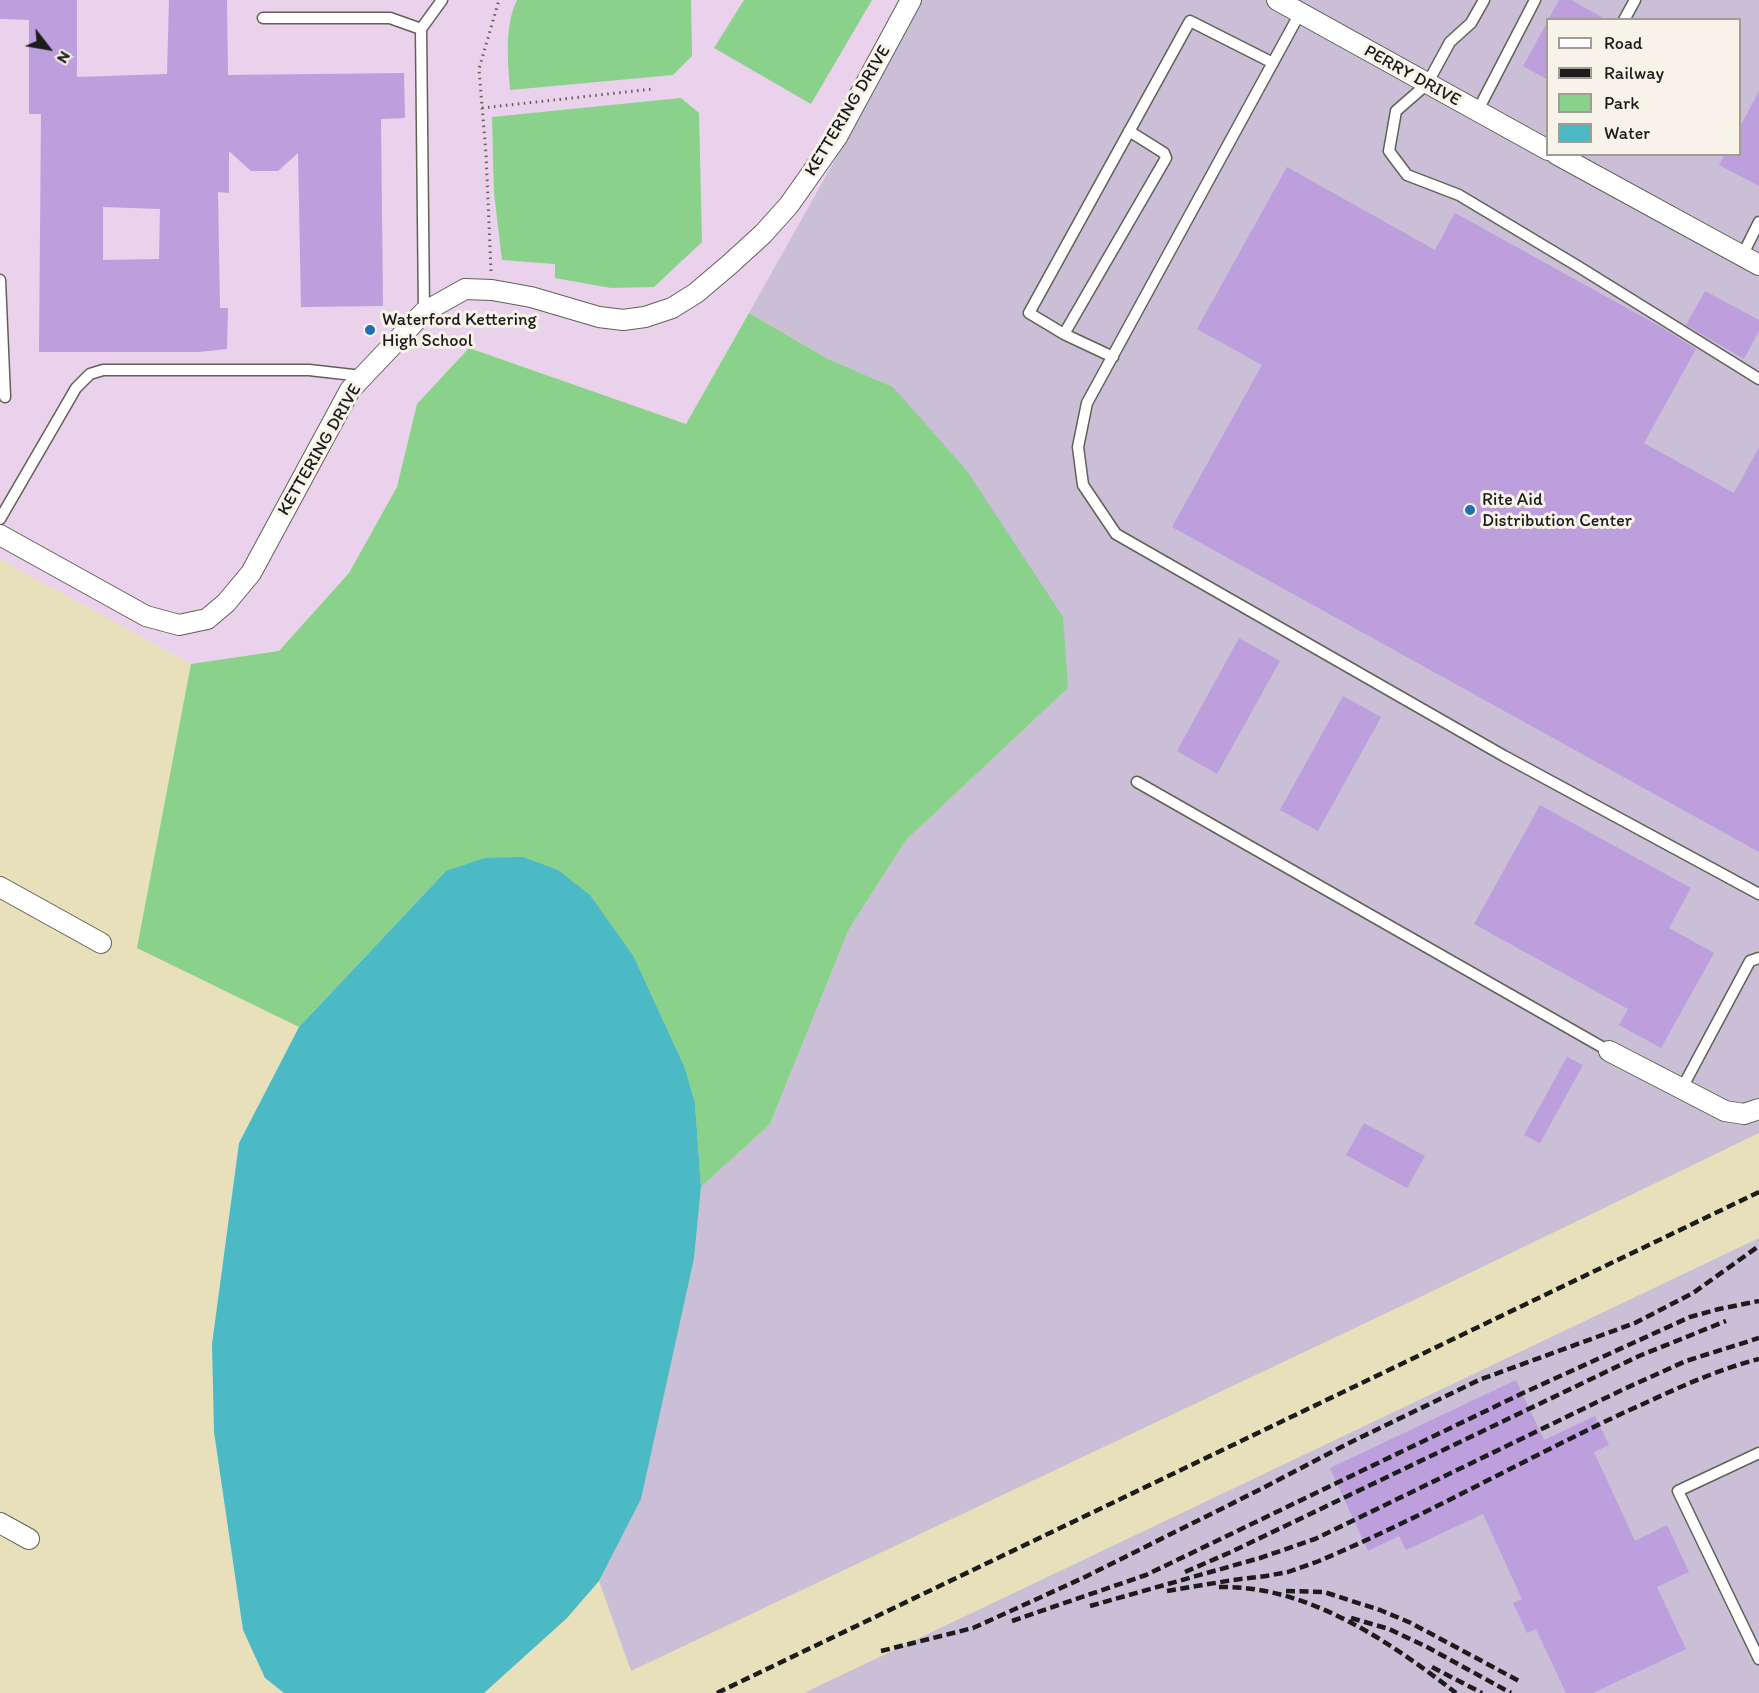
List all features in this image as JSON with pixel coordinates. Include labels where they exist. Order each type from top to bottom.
[{"type":"street","name":"KETTERING DRIVE","points":[[0,536],[146,616],[179,625],[207,618],[226,603],[251,573],[351,390],[424,312],[465,289],[531,297],[599,317],[623,320],[645,318],[672,308],[696,293],[763,234],[816,168],[837,137],[911,0]]},
{"type":"street","name":"PERRY DRIVE","points":[[1276,0],[1546,149]]},
{"type":"street","points":[[1560,156],[1759,265]]},
{"type":"street","points":[[0,887],[101,943]]},
{"type":"street","points":[[1610,1051],[1725,1112],[1744,1114],[1759,1109]]},
{"type":"street","points":[[0,1523],[29,1539]]},
{"type":"lane","points":[[424,312],[421,29],[442,0]]},
{"type":"lane","points":[[1484,0],[1471,23],[1450,42],[1427,84],[1396,111],[1389,151],[1407,175],[1459,195],[1759,379]]},
{"type":"lane","points":[[1477,112],[1535,0]]},
{"type":"lane","points":[[1625,18],[1635,0]]},
{"type":"lane","points":[[1300,13],[1087,403],[1078,447],[1083,485],[1116,534],[1504,756],[1759,894]]},
{"type":"lane","points":[[263,18],[390,18],[421,29]]},
{"type":"lane","points":[[1113,357],[1064,334],[1029,313],[1190,21],[1273,63]]},
{"type":"lane","points":[[1064,334],[1166,158],[1164,153],[1129,131]]},
{"type":"lane","points":[[1742,256],[1759,222]]},
{"type":"lane","points":[[0,280],[5,397]]},
{"type":"lane","points":[[0,519],[76,388],[90,374],[104,370],[309,370],[362,376]]},
{"type":"lane","points":[[1137,783],[1610,1051]]},
{"type":"lane","points":[[1681,1090],[1750,961],[1759,958]]},
{"type":"lane","points":[[1759,1453],[1678,1491],[1759,1659]]},
{"type":"path","points":[[492,291],[478,69],[499,0]]},
{"type":"path","points":[[482,108],[653,89]]},
{"type":"shaded area","name":"Waterford Kettering High School","points":[[0,0],[922,0],[803,218],[686,424],[469,348],[417,404],[397,487],[349,573],[279,651],[191,664],[0,559]]},
{"type":"shaded area","points":[[922,0],[1759,0],[1759,1133],[1414,1300],[631,1671],[599,1581],[641,1498],[694,1259],[701,1187],[770,1124],[849,929],[906,840],[1068,688],[893,387],[828,359],[749,313],[886,69]]},
{"type":"shaded area","points":[[1759,1238],[1759,1693],[806,1692]]},
{"type":"green space","points":[[517,0],[691,0],[692,56],[673,75],[510,90],[509,33],[510,21]]},
{"type":"green space","points":[[744,0],[872,0],[811,104],[714,48]]},
{"type":"green space","points":[[681,98],[699,113],[702,242],[654,287],[611,288],[555,278],[555,264],[502,260],[494,193],[492,117]]},
{"type":"green space","points":[[749,313],[828,359],[893,387],[967,471],[1063,617],[1068,688],[906,840],[849,929],[770,1124],[701,1187],[695,1103],[685,1068],[634,957],[446,871],[299,1027],[137,948],[191,664],[279,651],[349,573],[397,487],[417,404],[469,348],[686,424]]},
{"type":"water","points":[[523,857],[558,870],[590,895],[634,957],[685,1068],[695,1103],[701,1187],[694,1259],[641,1499],[599,1581],[567,1618],[484,1693],[284,1693],[265,1678],[243,1630],[214,1432],[212,1344],[239,1143],[299,1027],[446,871],[485,858]]},
{"type":"building","points":[[0,0],[77,0],[77,77],[167,74],[169,0],[227,0],[228,75],[404,73],[405,118],[381,119],[383,306],[301,307],[298,153],[278,171],[251,171],[229,151],[229,193],[218,192],[220,308],[228,308],[227,349],[199,352],[39,352],[41,114],[29,114],[29,20],[0,19]],"holes":[[[103,207],[160,209],[159,259],[103,260]]]},
{"type":"building","points":[[1559,0],[1571,0],[1603,18],[1549,18]]},
{"type":"building","points":[[1546,25],[1546,79],[1523,66]]},
{"type":"building","points":[[1759,91],[1759,186],[1719,165],[1724,156],[1741,156],[1741,125]]},
{"type":"building","name":"Rite Aid Distribution Center","points":[[1287,167],[1435,250],[1455,213],[1661,327],[1696,349],[1644,443],[1734,493],[1759,447],[1759,852],[1172,527],[1262,365],[1197,329]]},
{"type":"building","points":[[1705,291],[1759,320],[1759,331],[1744,359],[1686,325]]},
{"type":"building","points":[[1239,638],[1280,661],[1217,774],[1177,751]]},
{"type":"building","points":[[1343,696],[1381,717],[1318,831],[1280,810]]},
{"type":"building","points":[[1540,805],[1691,888],[1669,928],[1714,953],[1661,1048],[1619,1025],[1628,1009],[1474,924]]},
{"type":"building","points":[[1567,1057],[1583,1065],[1540,1143],[1524,1135]]},
{"type":"building","points":[[1364,1123],[1425,1156],[1407,1188],[1346,1155]]},
{"type":"building","points":[[1516,1380],[1544,1440],[1595,1416],[1609,1445],[1594,1452],[1635,1541],[1667,1525],[1689,1572],[1657,1587],[1686,1649],[1593,1693],[1566,1693],[1536,1629],[1527,1633],[1513,1603],[1522,1599],[1483,1514],[1406,1550],[1399,1536],[1368,1551],[1330,1468]]},
{"type":"railway","points":[[717,1693],[1759,1192]]},
{"type":"railway","points":[[881,1651],[973,1628],[1085,1577],[1479,1380],[1635,1323],[1693,1293],[1759,1246]]},
{"type":"railway","points":[[1012,1621],[1146,1575],[1523,1393],[1690,1317],[1759,1301]]},
{"type":"railway","points":[[1185,1572],[1639,1356],[1726,1321]]},
{"type":"railway","points":[[1090,1606],[1260,1558],[1315,1539],[1624,1389],[1686,1361],[1759,1338]]},
{"type":"railway","points":[[1167,1591],[1288,1572],[1319,1561],[1396,1526],[1585,1431],[1673,1390],[1759,1359]]},
{"type":"railway","points":[[1219,1587],[1252,1589],[1284,1595],[1315,1606],[1375,1636],[1456,1693]]},
{"type":"railway","points":[[1286,1591],[1324,1592],[1380,1610],[1411,1623],[1519,1681]]},
{"type":"railway","points":[[1351,1618],[1389,1629],[1511,1693]]},
{"type":"railway","points":[[1432,1667],[1482,1693]]},
{"type":"place","name":"Waterford Kettering High School","points":[[370,330]]},
{"type":"place","name":"Rite Aid Distribution Center","points":[[1470,510]]}]
